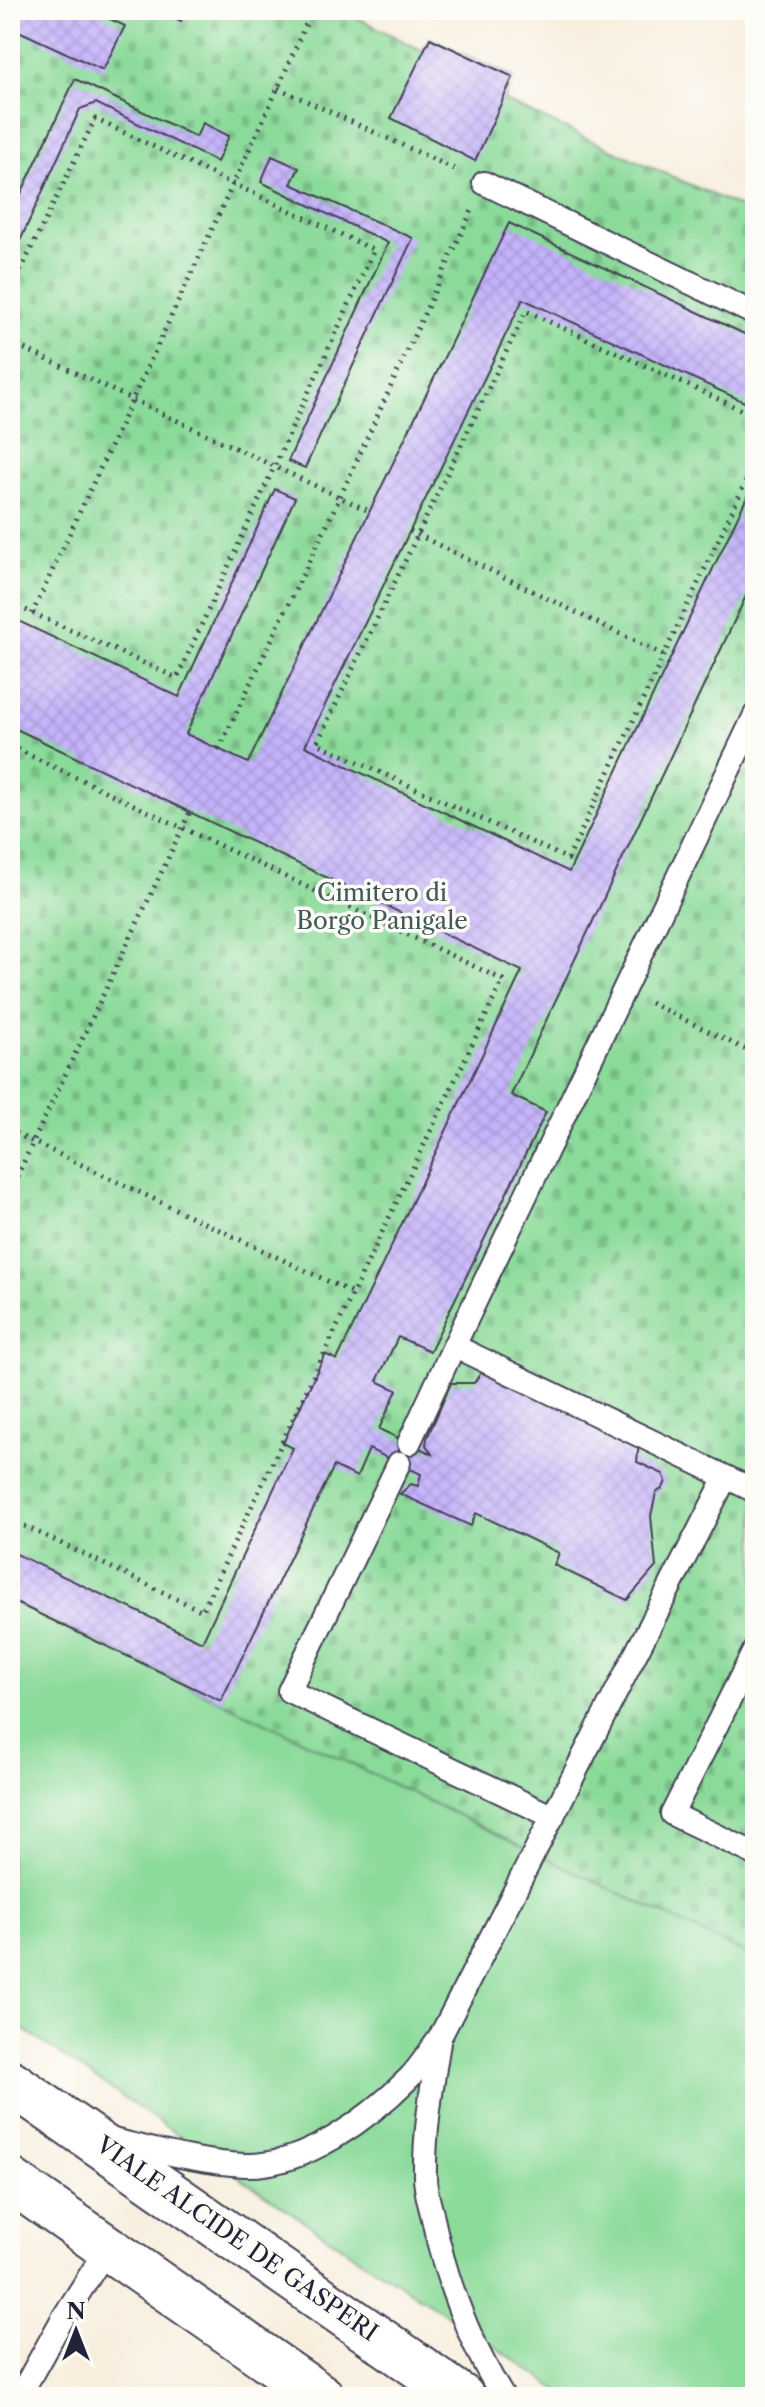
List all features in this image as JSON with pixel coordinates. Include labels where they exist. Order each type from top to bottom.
[{"type":"main road","name":"VIALE ALCIDE DE GASPERI","points":[[10,2082],[462,2397]]},
{"type":"main road","points":[[10,2180],[322,2397]]},
{"type":"lane","points":[[484,183],[755,314]]},
{"type":"lane","points":[[553,1817],[289,1691],[755,715]]},
{"type":"lane","points":[[454,1346],[755,1491]]},
{"type":"lane","points":[[84,2133],[217,2162],[248,2165],[286,2158],[326,2143],[378,2107],[411,2076],[439,2039],[726,1477]]},
{"type":"lane","points":[[755,1649],[672,1814],[755,1854]]},
{"type":"lane","points":[[439,2039],[428,2112],[425,2180],[438,2245],[460,2310],[481,2358],[503,2397]]},
{"type":"lane","points":[[19,2397],[63,2318],[108,2247]]},
{"type":"path","points":[[32,614],[312,10]]},
{"type":"path","points":[[219,749],[340,497],[484,183],[278,88]]},
{"type":"path","points":[[10,292],[95,119],[374,250],[177,678],[10,603]]},
{"type":"path","points":[[755,416],[526,311],[317,743],[568,859],[755,462]]},
{"type":"path","points":[[10,342],[369,511]]},
{"type":"path","points":[[410,531],[663,655]]},
{"type":"path","points":[[10,746],[503,980],[202,1611],[10,1519]]},
{"type":"path","points":[[10,1191],[190,812]]},
{"type":"path","points":[[623,990],[755,1054]]},
{"type":"path","points":[[10,1131],[353,1293]]},
{"type":"green space","name":"Cimitero di Borgo Panigale","points":[[10,10],[342,10],[423,51],[430,38],[513,77],[504,101],[755,214],[755,1958],[10,1600]]},
{"type":"green space","points":[[10,1600],[755,1958],[755,2397],[569,2397],[352,2254],[10,2020]]},
{"type":"building","points":[[10,10],[91,10],[125,26],[103,70],[10,27]]},
{"type":"building","points":[[156,10],[186,10],[181,21]]},
{"type":"building","points":[[430,38],[513,77],[475,161],[391,118]]},
{"type":"building","points":[[75,79],[196,137],[203,123],[229,136],[217,162],[96,103],[80,109],[10,263],[10,217]]},
{"type":"building","points":[[272,156],[299,168],[291,184],[413,238],[305,468],[288,461],[388,243],[261,182]]},
{"type":"building","points":[[509,223],[755,339],[755,407],[523,299],[305,746],[569,872],[755,480],[755,577],[511,1095],[546,1112],[430,1351],[398,1337],[377,1381],[397,1390],[379,1429],[432,1454],[426,1445],[427,1438],[451,1383],[474,1383],[484,1368],[639,1442],[637,1462],[663,1474],[666,1481],[656,1493],[651,1516],[656,1567],[627,1600],[554,1565],[559,1553],[476,1513],[471,1526],[400,1494],[411,1484],[418,1486],[421,1474],[369,1449],[357,1477],[334,1466],[221,1701],[10,1600],[10,1551],[202,1642],[293,1448],[283,1443],[325,1354],[337,1360],[522,971],[10,726],[10,617],[179,697],[275,489],[295,498],[186,734],[248,763]]}]
